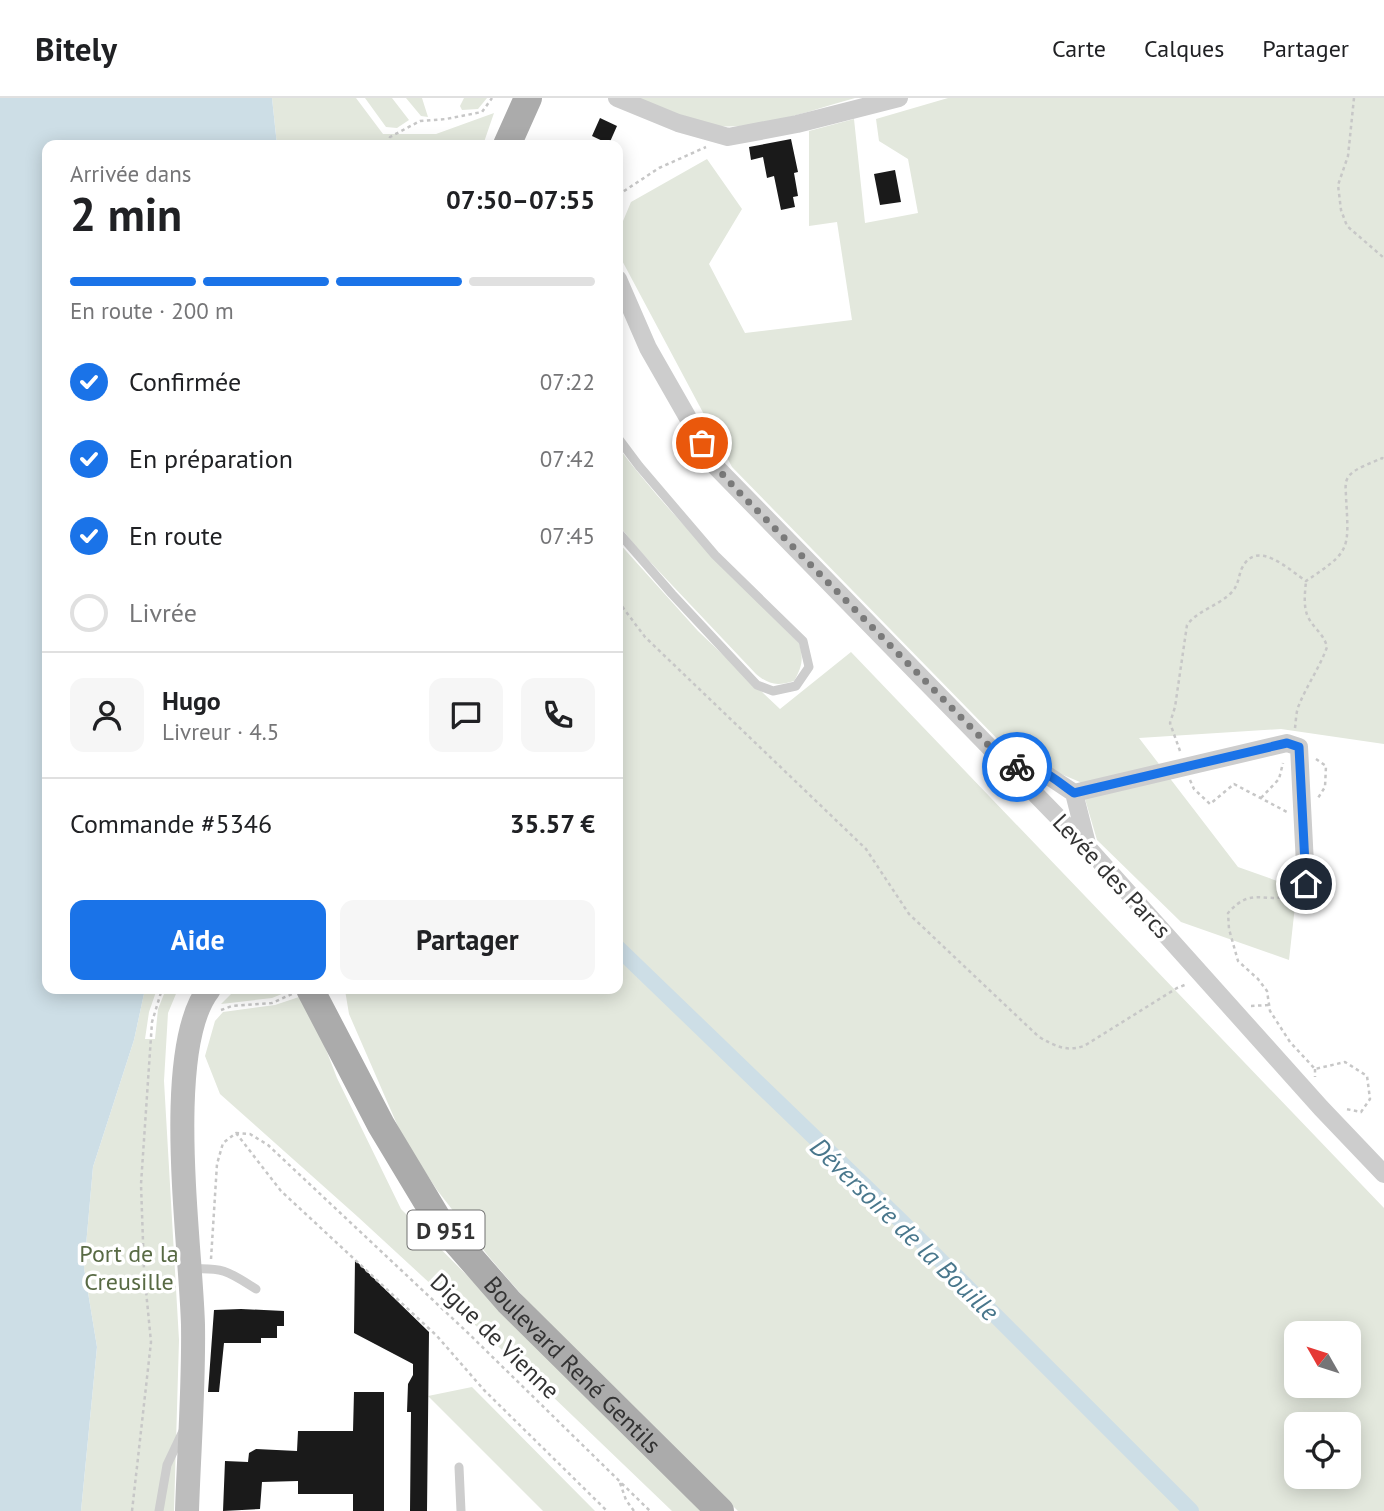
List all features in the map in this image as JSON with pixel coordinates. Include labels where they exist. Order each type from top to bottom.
[{"type":"main road","points":[[505,140],[515,98]]},
{"type":"main road","points":[[507,140],[528,98]]},
{"type":"main road","points":[[190,1035],[207,1008],[222,994]]},
{"type":"main road","name":"Boulevard René Gentils","points":[[311,994],[381,1125],[440,1223],[509,1302],[720,1511]]},
{"type":"main road","name":"Boulevard René Gentils","points":[[332,994],[349,1066]]},
{"type":"main road","points":[[187,1511],[193,1333],[200,1269],[185,1190],[183,1092],[195,1012],[212,1000]]},
{"type":"street","points":[[617,98],[678,123],[728,137],[797,124],[899,98]]},
{"type":"street","name":"Levée des Parcs","points":[[623,290],[648,348],[716,467],[1087,848],[1384,1174]]},
{"type":"street","points":[[1074,793],[1293,745],[1303,820],[1306,884]]},
{"type":"street","points":[[1012,769],[1021,765],[1038,769],[1074,793],[1087,848]]},
{"type":"lane","points":[[623,444],[715,555],[803,640],[809,667],[796,686],[773,691],[757,685],[671,594],[623,538]]},
{"type":"lane","points":[[200,1269],[226,1270],[256,1289]]},
{"type":"lane","points":[[159,1511],[167,1465],[191,1415]]},
{"type":"lane","points":[[459,1467],[461,1511]]},
{"type":"path","points":[[390,140],[390,137],[420,121],[446,120],[482,112],[492,98]]},
{"type":"path","points":[[1354,98],[1348,156],[1338,185],[1341,211],[1347,226],[1384,258]]},
{"type":"path","points":[[623,192],[659,168],[728,137]]},
{"type":"path","points":[[1306,581],[1342,554],[1349,535],[1345,482],[1350,474],[1383,458],[1384,451]]},
{"type":"path","points":[[1293,745],[1326,766],[1325,788],[1303,820],[1234,784],[1210,804],[1194,789],[1170,723],[1175,707],[1187,625],[1192,618],[1231,593],[1238,584],[1248,559],[1268,556],[1306,581]]},
{"type":"path","points":[[1261,799],[1279,779],[1293,745],[1298,706],[1327,647],[1325,637],[1308,616],[1304,601],[1306,581]]},
{"type":"path","points":[[623,608],[645,637],[866,849],[909,914],[1039,1037],[1060,1048],[1084,1046],[1177,988],[1208,981]]},
{"type":"path","points":[[1306,884],[1283,898],[1254,896],[1238,901],[1228,913],[1229,929],[1238,961],[1267,991],[1270,1011],[1290,1042],[1315,1069],[1317,1103],[1361,1112],[1370,1099],[1367,1076],[1345,1062],[1315,1069]]},
{"type":"path","points":[[132,1511],[151,1342],[144,1270],[141,1184],[152,1022],[160,994]]},
{"type":"path","points":[[212,1000],[232,1006],[272,1003],[295,994]]},
{"type":"path","points":[[200,1269],[217,1164],[223,1143],[236,1133],[281,1191],[438,1336],[484,1390],[607,1511]]},
{"type":"path","name":"Digue de Vienne","points":[[236,1133],[250,1134],[268,1145],[448,1314],[650,1511]]},
{"type":"path","points":[[619,1481],[626,1500],[634,1511]]},
{"type":"green space","points":[[272,98],[356,98],[383,134],[436,134],[494,113],[485,140],[276,140]]},
{"type":"green space","points":[[365,98],[392,98],[409,120],[397,128],[386,127]]},
{"type":"green space","points":[[406,98],[422,98],[428,117],[421,116]]},
{"type":"green space","points":[[464,98],[487,98],[478,109],[462,110],[460,106]]},
{"type":"green space","points":[[634,98],[855,98],[782,119],[744,126],[725,126],[689,121]]},
{"type":"green space","points":[[948,98],[1384,98],[1384,744],[1281,729],[1139,738],[1238,867],[1297,888],[1289,960],[1181,922],[1097,840],[1080,782],[1011,753],[732,467],[623,262],[623,221],[631,202],[707,159],[742,209],[709,264],[745,333],[852,320],[837,222],[809,226],[809,131],[854,119],[865,223],[918,213],[908,159],[879,141],[876,119]]},
{"type":"green space","points":[[623,453],[682,524],[799,643],[801,662],[794,681],[774,684],[756,674],[623,530]]},
{"type":"green space","points":[[623,548],[698,631],[780,709],[851,652],[1384,1208],[1384,1511],[738,1511],[546,1323],[489,1257],[437,1190],[403,1138],[349,1014],[346,994],[623,994]]},
{"type":"green space","name":"Port de la Creusille","points":[[144,994],[155,994],[149,1012],[145,1039],[155,1039],[158,1009],[164,994],[176,994],[168,1013],[164,1081],[179,1340],[174,1511],[81,1511],[97,1347],[84,1268],[93,1167],[134,1040]]},
{"type":"green space","points":[[231,994],[282,994],[272,998],[221,1004]]},
{"type":"green space","points":[[305,995],[337,1078],[401,1209],[701,1511],[672,1511],[550,1394],[220,1094],[205,1056],[215,1021],[223,1012],[275,1005]]},
{"type":"green space","points":[[472,1387],[595,1511],[543,1511],[428,1396]]},
{"type":"shaded area","points":[[0,98],[272,98],[276,140],[42,140],[42,994],[144,994],[134,1040],[93,1167],[84,1268],[97,1347],[81,1511],[0,1511]]},
{"type":"building","points":[[600,118],[617,126],[611,140],[600,140],[592,136]]},
{"type":"building","points":[[791,139],[798,172],[794,173],[798,196],[793,197],[795,207],[781,210],[774,176],[767,178],[763,157],[751,160],[749,147]]},
{"type":"building","points":[[895,170],[901,202],[880,205],[874,174]]},
{"type":"building","points":[[355,1260],[429,1332],[427,1511],[410,1511],[411,1412],[407,1412],[408,1384],[413,1375],[413,1364],[354,1333]]},
{"type":"building","points":[[214,1310],[284,1311],[284,1326],[277,1326],[277,1338],[261,1338],[261,1343],[224,1343],[219,1392],[208,1392]]},
{"type":"building","points":[[354,1392],[384,1392],[384,1511],[353,1511],[353,1494],[298,1494],[298,1481],[262,1482],[260,1509],[223,1511],[225,1461],[248,1462],[249,1453],[256,1449],[297,1451],[298,1431],[353,1431]]},
{"type":"waterway","name":"Déversoire de la Bouille","points":[[623,953],[899,1219],[1191,1511]]},
{"type":"way so far","points":[[702,443],[716,467],[735,488],[1012,769],[1017,767]]},
{"type":"route","points":[[1017,767],[1026,765],[1038,769],[1074,793],[1287,743],[1295,744],[1299,747],[1306,884]]}]
